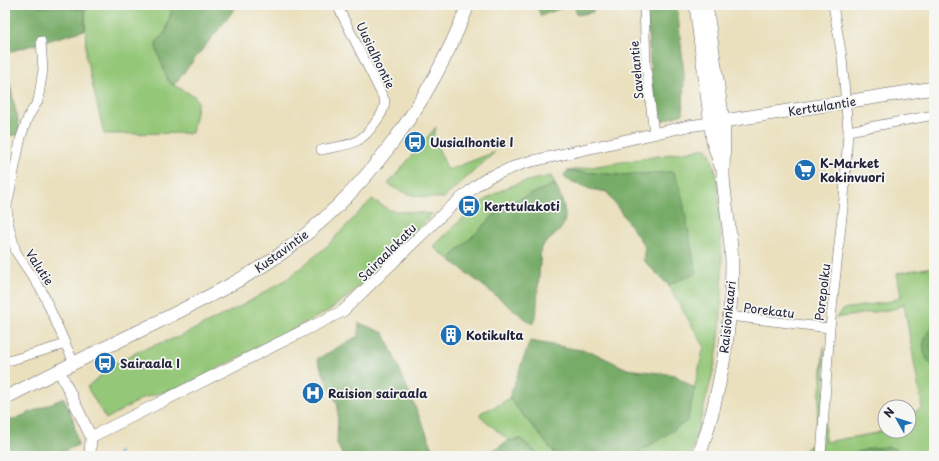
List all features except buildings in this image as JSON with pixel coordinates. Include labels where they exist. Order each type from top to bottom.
[{"type":"main road","name":"Kustavintie","points":[[5,398],[215,294],[248,275],[279,255],[336,207],[361,181],[400,132],[420,103],[446,55],[468,5]]},
{"type":"main road","name":"Raisionkaari","points":[[696,5],[717,122],[725,140],[723,176],[732,262],[729,316],[718,390],[698,456]]},
{"type":"main road","name":"Raisionkaari","points":[[706,5],[717,122]]},
{"type":"main road","name":"Kerttulantie","points":[[717,122],[847,103],[934,88]]},
{"type":"street","name":"Uusialhontie","points":[[321,150],[357,143],[366,136],[384,112],[385,101],[338,5]]},
{"type":"street","name":"Savelantie","points":[[644,5],[646,66],[654,134]]},
{"type":"street","name":"Porepolku","points":[[821,456],[830,328],[844,198],[848,132],[847,103],[842,57],[833,5]]},
{"type":"street","name":"Valutie","points":[[41,41],[43,70],[38,101],[28,117],[21,137],[8,206],[8,222],[16,252],[42,291],[74,363]]},
{"type":"street","points":[[848,132],[934,115]]},
{"type":"street","name":"Sairaalakatu","points":[[91,437],[343,311],[446,211],[489,177],[524,163],[654,134],[717,122]]},
{"type":"street","name":"Porekatu","points":[[729,316],[830,328]]},
{"type":"street","points":[[5,362],[66,344]]},
{"type":"street","points":[[59,370],[91,437],[90,456]]},
{"type":"green space","points":[[5,5],[37,5],[38,7],[85,9],[85,30],[5,53]]},
{"type":"green space","points":[[37,5],[173,5],[166,31],[159,40],[170,83],[194,96],[198,102],[192,133],[104,134],[86,57],[85,9],[38,7]]},
{"type":"green space","points":[[173,5],[238,5],[173,86],[167,79],[156,43],[166,31]]},
{"type":"green space","points":[[536,5],[569,5],[541,16]]},
{"type":"green space","points":[[574,5],[593,5],[593,12],[577,15]]},
{"type":"green space","points":[[646,5],[677,5],[684,74],[683,114],[658,122],[654,117]]},
{"type":"green space","points":[[5,61],[21,135],[5,135]]},
{"type":"green space","points":[[436,127],[433,137],[448,170],[495,152],[444,198],[415,196],[394,188],[388,184]]},
{"type":"green space","points":[[707,148],[716,172],[722,251],[722,306],[716,359],[691,456],[633,456],[687,421],[704,346],[668,285],[696,272],[674,172],[619,175],[567,171]]},
{"type":"green space","points":[[567,171],[619,175],[674,172],[682,196],[696,273],[668,285],[643,260],[645,247],[607,192],[590,189],[566,179],[564,175]]},
{"type":"green space","points":[[551,176],[555,184],[505,205],[449,259],[433,247],[467,214],[495,193],[517,184]]},
{"type":"green space","points":[[555,184],[564,207],[565,219],[560,230],[541,247],[536,319],[532,324],[449,259],[505,205]]},
{"type":"green space","points":[[372,199],[389,210],[432,214],[408,240],[351,294],[328,311],[182,387],[143,398],[106,419],[87,387],[116,363],[141,350],[181,336],[243,305],[287,279],[326,247]]},
{"type":"green space","points":[[934,267],[934,456],[795,456],[815,443],[824,346],[825,442],[877,433],[877,439],[917,439],[917,411],[922,408],[904,304],[894,309],[836,318],[844,309],[892,301],[901,296],[897,273]]},
{"type":"green space","points":[[359,323],[384,333],[436,456],[343,456],[337,444],[338,406],[317,359],[358,336]]},
{"type":"green space","points":[[934,324],[934,367],[926,357],[924,351],[924,340]]},
{"type":"green space","points":[[530,341],[592,352],[627,369],[675,375],[695,389],[687,421],[633,456],[557,456],[509,398]]},
{"type":"green space","points":[[64,398],[73,419],[78,445],[54,456],[5,456],[5,423]]},
{"type":"green space","points":[[509,398],[557,456],[540,456],[521,439],[509,441],[479,415]]},
{"type":"green space","points":[[521,439],[540,456],[483,456],[509,441]]},
{"type":"green space","points":[[890,447],[913,456],[845,456],[871,448]]},
{"type":"place","name":"Uusialhontie I","points":[[415,142]]},
{"type":"place","name":"K-Market Kokinvuori","points":[[805,170]]},
{"type":"place","name":"Kerttulakoti","points":[[469,206]]},
{"type":"place","name":"Kotikulta","points":[[451,335]]},
{"type":"place","name":"Sairaala I","points":[[105,363]]},
{"type":"place","name":"Raision sairaala","points":[[313,393]]}]
